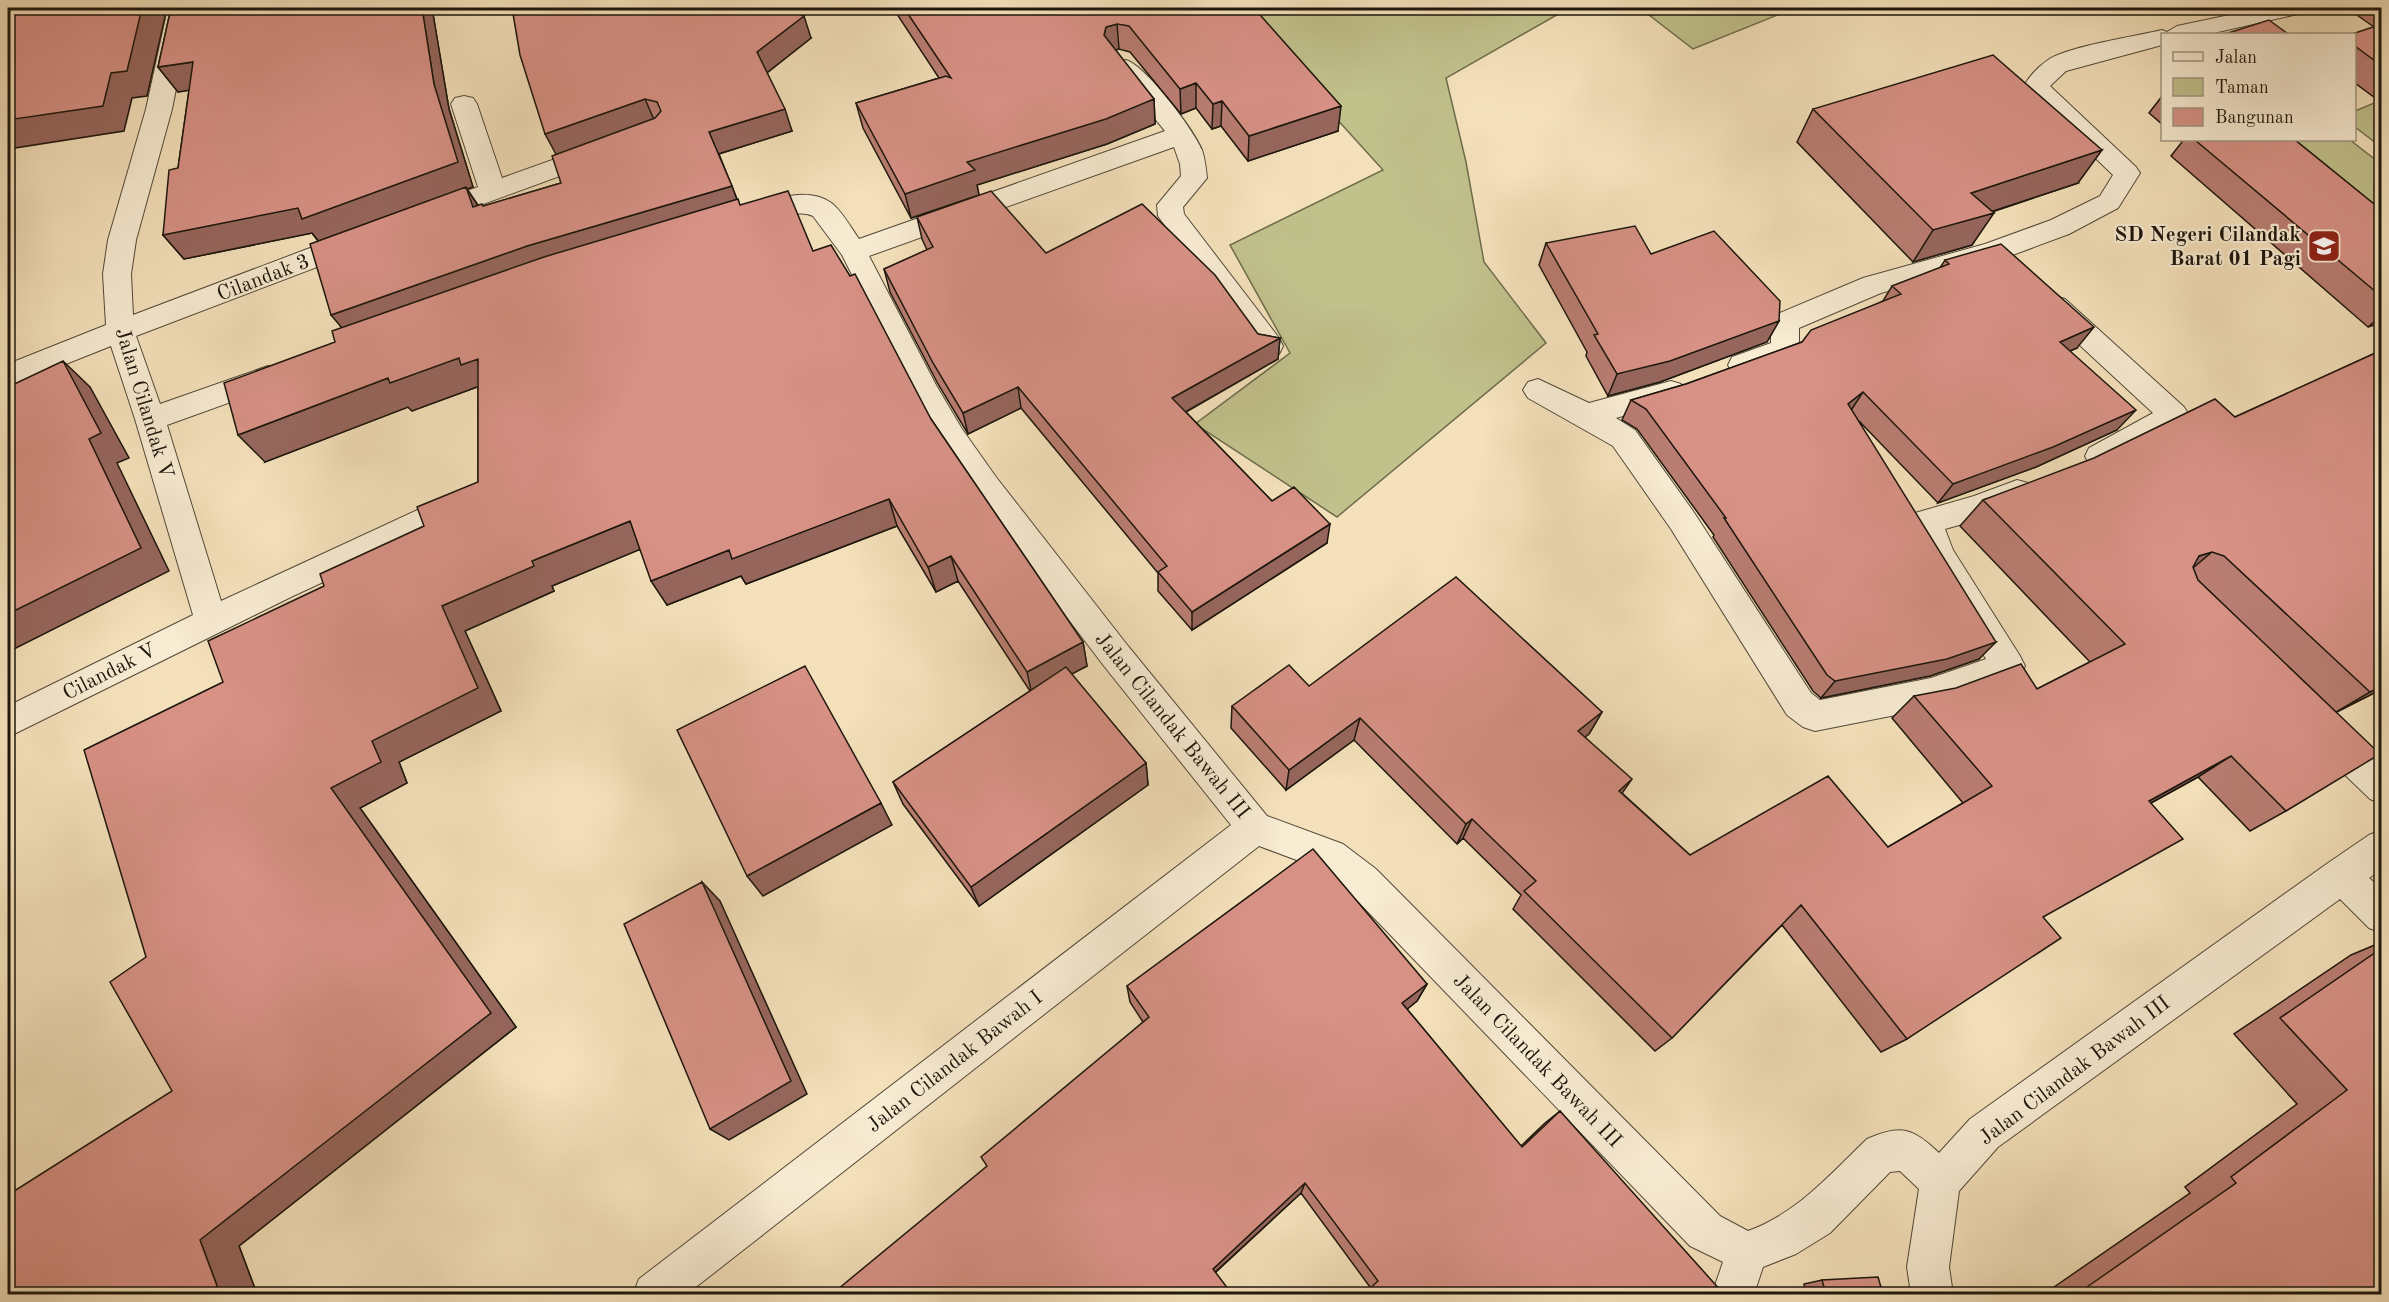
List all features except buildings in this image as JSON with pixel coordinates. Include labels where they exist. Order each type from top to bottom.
[{"type":"street","name":"Jalan Cilandak V","points":[[180,8],[159,110],[122,240],[117,274],[120,331],[150,419],[211,620]]},
{"type":"street","points":[[2182,33],[2295,8]]},
{"type":"street","points":[[1586,415],[1666,393],[1779,352],[1785,347],[1785,322],[1874,285],[1992,252],[2060,227],[2109,202],[2127,173],[2040,92],[2037,84],[2057,65],[2077,58],[2161,38]]},
{"type":"street","points":[[1119,59],[1181,135],[1193,157],[1194,178],[1170,205],[1171,216],[1269,346]]},
{"type":"street","points":[[464,104],[493,192]]},
{"type":"street","points":[[853,251],[1181,135]]},
{"type":"street","points":[[410,222],[625,143]]},
{"type":"street","name":"Jalan Cilandak Bawah III","points":[[721,226],[786,206],[810,204],[822,208],[853,251],[924,390],[951,437],[985,486],[1116,656],[1255,828],[1330,856],[1363,881],[1705,1231],[1747,1252]]},
{"type":"street","name":"Cilandak 3","points":[[8,376],[379,233]]},
{"type":"street","points":[[1992,252],[2139,381],[2174,415],[2132,441],[2070,470]]},
{"type":"street","points":[[150,419],[295,368]]},
{"type":"street","points":[[1538,390],[1624,438],[1682,520],[1799,704],[1815,716],[1931,693],[2008,666],[1940,556],[1926,522],[1980,507],[2041,482]]},
{"type":"street","name":"Cilandak V","points":[[8,722],[211,620],[475,498]]},
{"type":"street","points":[[2301,710],[2382,788]]},
{"type":"street","name":"Jalan Cilandak Bawah I","points":[[654,1294],[1255,828]]},
{"type":"street","name":"Jalan Cilandak Bawah III","points":[[1940,1182],[1984,1134],[2382,847]]},
{"type":"street","points":[[2341,875],[2382,915]]},
{"type":"street","points":[[1733,1294],[1747,1252],[1781,1239],[1815,1218],[1881,1153],[1907,1150],[1940,1182],[1928,1267],[1932,1294]]},
{"type":"green space","points":[[1236,8],[1569,8],[1446,78],[1466,162],[1484,262],[1546,343],[1337,517],[1195,424],[1290,353],[1230,245],[1383,170]]},
{"type":"green space","points":[[1640,8],[1795,8],[1693,49]]},
{"type":"green space","points":[[2374,103],[2381,109],[2381,147],[2356,128],[2356,111]]},
{"type":"green space","points":[[2260,141],[2351,141],[2381,164],[2381,206],[2353,216]]},
{"type":"place","name":"SD Negeri Cilandak Barat 01 Pagi","points":[[2324,246]]}]
